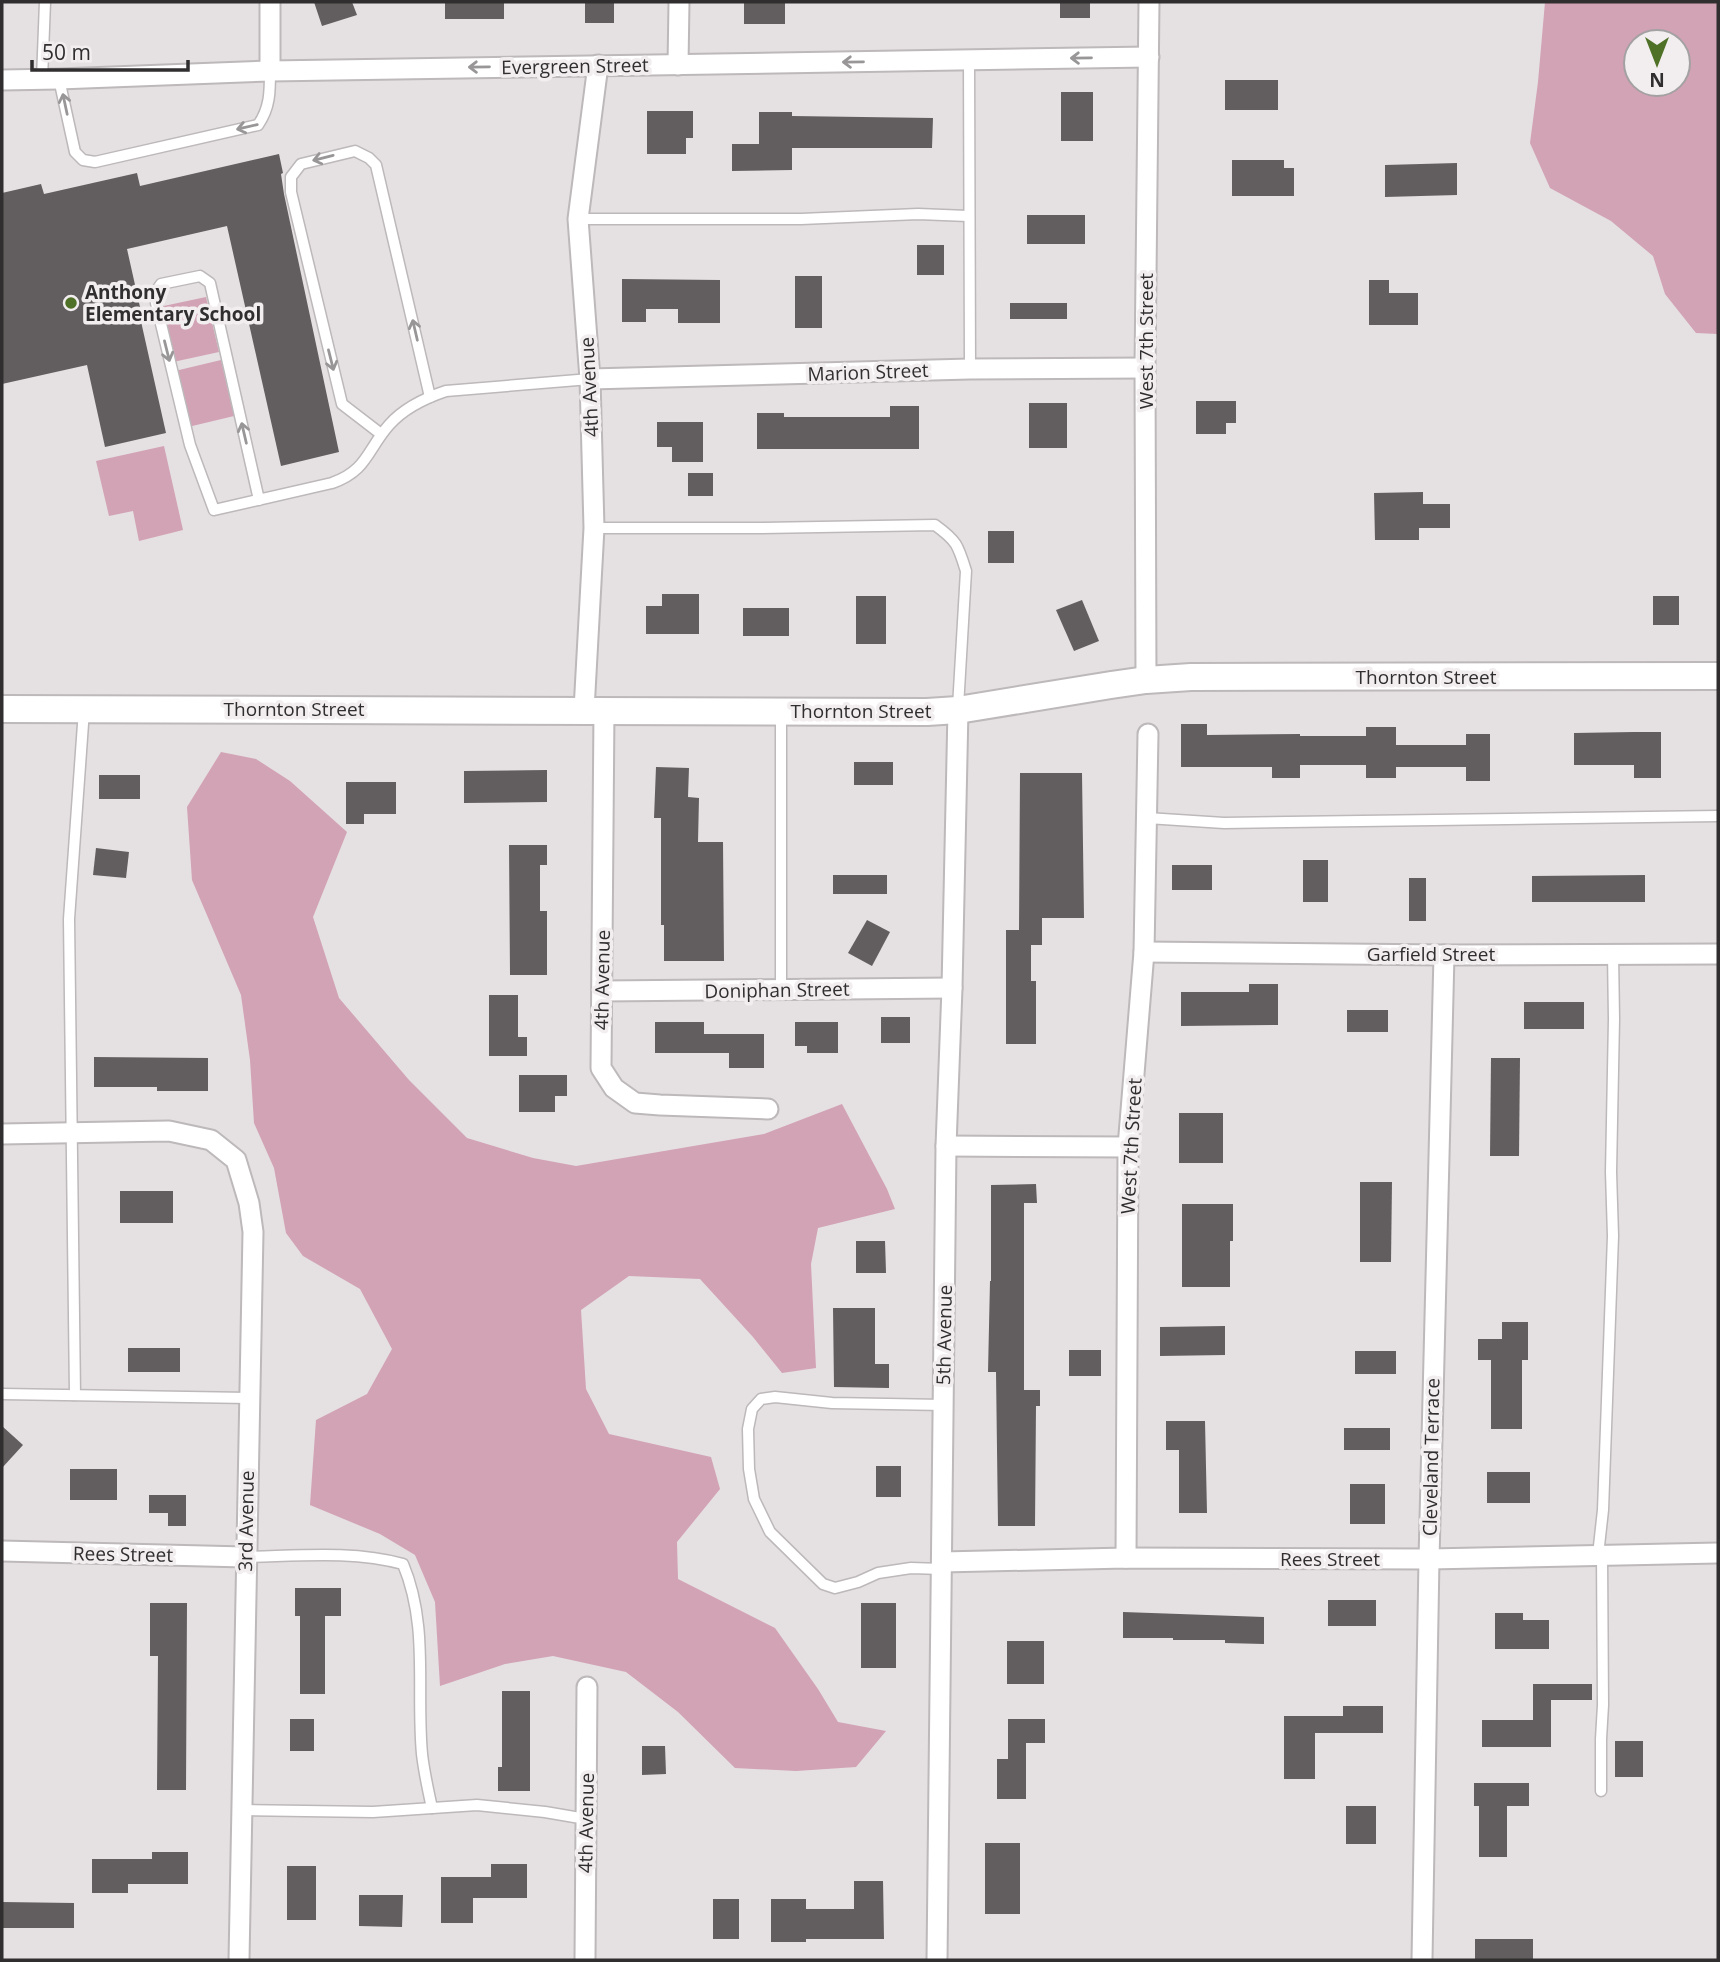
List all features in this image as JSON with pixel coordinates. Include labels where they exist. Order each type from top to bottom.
[{"type":"street","points":[[270,2],[270,71]]},
{"type":"street","points":[[678,65],[679,2]]},
{"type":"street","name":"West 7th Street","points":[[1146,680],[1145,368],[1149,2]]},
{"type":"street","name":"Evergreen Street","points":[[2,80],[270,71],[1149,57]]},
{"type":"street","name":"4th Avenue","points":[[598,65],[578,219],[590,379],[601,1068],[614,1088],[635,1103],[768,1109]]},
{"type":"street","name":"Marion Street","points":[[590,379],[970,369],[1145,368]]},
{"type":"street","name":"Thornton Street","points":[[2,709],[958,710],[1146,680],[1191,677],[1718,677]]},
{"type":"street","name":"5th Avenue","points":[[937,1960],[946,1146],[958,710]]},
{"type":"street","name":"West 7th Street","points":[[1126,1558],[1128,1147],[1144,952],[1148,734]]},
{"type":"street","name":"Garfield Street","points":[[1144,952],[1718,954]]},
{"type":"street","name":"Cleveland Terrace","points":[[1422,1960],[1444,955]]},
{"type":"street","name":"Doniphan Street","points":[[601,991],[952,988]]},
{"type":"street","name":"3rd Avenue","points":[[71,1133],[169,1131],[211,1140],[236,1160],[246,1192],[253,1232],[239,1960]]},
{"type":"street","points":[[2,1134],[71,1133]]},
{"type":"street","points":[[946,1146],[1128,1147]]},
{"type":"street","name":"Rees Street","points":[[2,1551],[245,1557]]},
{"type":"street","name":"Rees Street","points":[[942,1565],[1126,1558],[1429,1559],[1718,1553]]},
{"type":"street","name":"4th Avenue","points":[[584,1960],[587,1687]]},
{"type":"lane","points":[[45,2],[50,79],[75,152],[83,160],[95,162],[258,125],[267,113],[270,71]]},
{"type":"lane","points":[[969,60],[970,369]]},
{"type":"lane","points":[[381,434],[342,404],[291,192],[291,177],[301,164],[355,151],[376,165],[430,397]]},
{"type":"lane","points":[[578,219],[788,219],[918,214],[968,216]]},
{"type":"lane","points":[[258,500],[209,283],[200,276],[194,276],[160,284],[156,303],[190,445],[214,510],[258,500],[343,479],[355,472],[364,462],[381,434],[401,412],[446,391],[590,379]]},
{"type":"lane","points":[[594,528],[934,525],[953,537],[960,549],[966,570],[958,710]]},
{"type":"lane","points":[[75,1395],[69,919],[84,709]]},
{"type":"lane","points":[[781,710],[781,990]]},
{"type":"lane","points":[[1147,818],[1224,823],[1718,816]]},
{"type":"lane","points":[[1601,1791],[1603,1704],[1600,1555],[1613,1236],[1613,953]]},
{"type":"lane","points":[[2,1394],[249,1398]]},
{"type":"lane","points":[[942,1565],[878,1573],[835,1588],[823,1584],[770,1532],[754,1499],[749,1469],[748,1429],[752,1409],[761,1399],[775,1396],[832,1403],[943,1405]]},
{"type":"lane","points":[[245,1557],[366,1557],[403,1564],[412,1586],[419,1627],[422,1754],[432,1808]]},
{"type":"lane","points":[[241,1810],[373,1812],[477,1805],[586,1819]]},
{"type":"shaded area","points":[[1545,2],[1718,2],[1718,334],[1696,333],[1665,294],[1653,256],[1611,221],[1550,188],[1530,143]]},
{"type":"shaded area","points":[[206,297],[219,352],[173,362],[159,307]]},
{"type":"shaded area","points":[[221,360],[234,416],[188,427],[175,371]]},
{"type":"shaded area","points":[[164,446],[183,530],[139,541],[133,511],[109,516],[96,461]]},
{"type":"shaded area","points":[[221,752],[256,759],[290,781],[347,832],[313,917],[339,998],[409,1080],[467,1138],[533,1158],[576,1166],[764,1134],[842,1104],[895,1209],[818,1228],[811,1264],[816,1368],[782,1373],[700,1279],[629,1276],[581,1310],[586,1389],[609,1434],[711,1457],[720,1489],[677,1542],[678,1579],[775,1628],[838,1722],[886,1731],[856,1767],[796,1771],[735,1768],[678,1712],[626,1672],[553,1656],[505,1664],[440,1686],[435,1602],[415,1555],[380,1534],[310,1505],[316,1420],[367,1394],[392,1349],[360,1289],[303,1256],[286,1233],[274,1168],[254,1123],[250,1060],[241,995],[192,880],[187,807]]},
{"type":"building","points":[[314,2],[352,2],[357,15],[322,26]]},
{"type":"building","points":[[445,2],[504,2],[504,19],[445,19]]},
{"type":"building","points":[[585,2],[614,2],[614,23],[585,23]]},
{"type":"building","points":[[744,2],[785,2],[785,24],[744,24]]},
{"type":"building","points":[[1060,2],[1090,2],[1090,18],[1060,18]]},
{"type":"building","points":[[1225,80],[1278,80],[1278,110],[1225,110]]},
{"type":"building","points":[[1061,92],[1093,92],[1093,141],[1061,141]]},
{"type":"building","points":[[647,111],[693,111],[693,138],[686,138],[686,154],[647,154]]},
{"type":"building","points":[[759,112],[792,112],[792,116],[933,118],[932,148],[792,148],[792,170],[732,171],[732,144],[759,144]]},
{"type":"building","name":"Anthony Elementary School","points":[[279,154],[284,194],[339,452],[281,466],[227,226],[127,249],[166,433],[105,447],[87,365],[2,384],[2,193],[41,184],[44,194],[137,173],[140,186]]},
{"type":"building","points":[[1232,160],[1284,160],[1284,168],[1294,168],[1294,196],[1232,196]]},
{"type":"building","points":[[1457,163],[1457,195],[1385,197],[1385,165]]},
{"type":"building","points":[[1027,215],[1085,215],[1085,244],[1027,244]]},
{"type":"building","points":[[917,245],[944,245],[944,275],[917,275]]},
{"type":"building","points":[[795,276],[822,276],[822,328],[795,328]]},
{"type":"building","points":[[622,279],[720,280],[720,323],[678,323],[678,309],[646,309],[646,322],[622,322]]},
{"type":"building","points":[[1369,280],[1389,280],[1389,293],[1418,293],[1418,325],[1369,325]]},
{"type":"building","points":[[1010,303],[1067,303],[1067,319],[1010,319]]},
{"type":"building","points":[[1196,401],[1236,401],[1236,423],[1226,423],[1226,434],[1196,434]]},
{"type":"building","points":[[1029,403],[1067,403],[1067,448],[1029,448]]},
{"type":"building","points":[[890,406],[919,406],[919,449],[757,449],[757,413],[784,413],[784,417],[890,417]]},
{"type":"building","points":[[657,422],[703,422],[703,462],[672,462],[672,447],[657,447]]},
{"type":"building","points":[[688,473],[713,473],[713,496],[688,496]]},
{"type":"building","points":[[1423,492],[1423,504],[1450,504],[1450,528],[1419,528],[1419,540],[1375,540],[1374,493]]},
{"type":"building","points":[[988,531],[1014,531],[1014,563],[988,563]]},
{"type":"building","points":[[662,594],[699,594],[699,634],[646,634],[646,606],[662,606]]},
{"type":"building","points":[[856,596],[886,596],[886,644],[856,644]]},
{"type":"building","points":[[1653,596],[1679,596],[1679,625],[1653,625]]},
{"type":"building","points":[[1082,600],[1099,641],[1074,651],[1056,610]]},
{"type":"building","points":[[743,608],[789,608],[789,636],[743,636]]},
{"type":"building","points":[[1181,724],[1207,724],[1207,735],[1366,736],[1366,727],[1396,727],[1396,745],[1466,745],[1466,734],[1490,734],[1490,781],[1466,781],[1466,767],[1396,767],[1396,778],[1366,778],[1366,765],[1300,765],[1300,778],[1272,778],[1272,767],[1181,767]]},
{"type":"building","points":[[1661,732],[1661,778],[1634,778],[1634,765],[1574,765],[1574,733]]},
{"type":"building","points":[[854,762],[893,762],[893,785],[854,785]]},
{"type":"building","points":[[656,767],[689,768],[688,797],[699,798],[698,842],[723,842],[724,961],[664,961],[664,925],[661,925],[661,818],[654,818]]},
{"type":"building","points":[[547,770],[547,802],[464,803],[464,771]]},
{"type":"building","points":[[1020,773],[1082,773],[1084,918],[1042,918],[1042,945],[1031,945],[1031,981],[1036,981],[1036,1044],[1006,1044],[1006,930],[1019,930]]},
{"type":"building","points":[[99,775],[140,775],[140,799],[99,799]]},
{"type":"building","points":[[346,782],[396,782],[396,814],[364,814],[364,824],[346,824]]},
{"type":"building","points":[[509,845],[547,845],[547,865],[540,865],[540,911],[547,911],[547,975],[510,975]]},
{"type":"building","points":[[96,848],[129,852],[126,878],[93,875]]},
{"type":"building","points":[[1303,860],[1328,860],[1328,902],[1303,902]]},
{"type":"building","points":[[1172,865],[1212,865],[1212,890],[1172,890]]},
{"type":"building","points":[[833,875],[887,875],[887,894],[833,894]]},
{"type":"building","points":[[1645,875],[1645,902],[1532,902],[1532,876]]},
{"type":"building","points":[[1409,878],[1426,878],[1426,921],[1409,921]]},
{"type":"building","points":[[867,920],[890,932],[872,966],[848,953]]},
{"type":"building","points":[[1249,984],[1278,984],[1278,1025],[1181,1026],[1181,992],[1249,992]]},
{"type":"building","points":[[489,995],[518,995],[518,1037],[527,1037],[527,1056],[489,1056]]},
{"type":"building","points":[[1524,1002],[1584,1002],[1584,1029],[1524,1029]]},
{"type":"building","points":[[1347,1010],[1388,1010],[1388,1032],[1347,1032]]},
{"type":"building","points":[[881,1017],[910,1017],[910,1043],[881,1043]]},
{"type":"building","points":[[655,1022],[704,1022],[704,1034],[764,1034],[764,1068],[729,1068],[729,1053],[655,1053]]},
{"type":"building","points":[[795,1022],[838,1022],[838,1053],[807,1053],[807,1046],[795,1046]]},
{"type":"building","points":[[94,1057],[208,1058],[208,1091],[157,1091],[157,1087],[94,1087]]},
{"type":"building","points":[[1491,1058],[1520,1058],[1519,1156],[1490,1156]]},
{"type":"building","points":[[519,1075],[567,1075],[567,1096],[555,1096],[555,1112],[519,1112]]},
{"type":"building","points":[[1179,1113],[1223,1113],[1223,1163],[1179,1163]]},
{"type":"building","points":[[1360,1182],[1392,1182],[1391,1262],[1360,1262]]},
{"type":"building","points":[[1036,1184],[1037,1203],[1024,1203],[1024,1390],[1040,1390],[1040,1406],[1036,1406],[1035,1526],[998,1526],[996,1372],[988,1372],[991,1185]]},
{"type":"building","points":[[120,1191],[173,1191],[173,1223],[120,1223]]},
{"type":"building","points":[[1182,1204],[1233,1204],[1230,1287],[1182,1287]]},
{"type":"building","points":[[856,1241],[885,1241],[886,1273],[856,1273]]},
{"type":"building","points":[[833,1308],[875,1308],[875,1364],[889,1364],[889,1388],[834,1387]]},
{"type":"building","points":[[1502,1322],[1528,1322],[1528,1360],[1522,1360],[1522,1429],[1491,1429],[1491,1360],[1478,1360],[1478,1339],[1502,1339]]},
{"type":"building","points":[[1225,1326],[1225,1355],[1160,1356],[1160,1327]]},
{"type":"building","points":[[128,1348],[180,1348],[180,1372],[128,1372]]},
{"type":"building","points":[[1069,1350],[1101,1350],[1101,1376],[1069,1376]]},
{"type":"building","points":[[1355,1351],[1396,1351],[1396,1374],[1355,1374]]},
{"type":"building","points":[[1166,1421],[1205,1421],[1207,1513],[1179,1513],[1179,1450],[1166,1450]]},
{"type":"building","points":[[2,1426],[23,1445],[2,1468]]},
{"type":"building","points":[[1344,1428],[1390,1428],[1390,1450],[1344,1450]]},
{"type":"building","points":[[876,1466],[901,1466],[901,1497],[876,1497]]},
{"type":"building","points":[[70,1469],[117,1469],[117,1500],[70,1500]]},
{"type":"building","points":[[1487,1472],[1530,1472],[1530,1503],[1487,1503]]},
{"type":"building","points":[[1350,1484],[1385,1484],[1385,1524],[1350,1524]]},
{"type":"building","points":[[149,1495],[186,1495],[186,1526],[168,1526],[168,1513],[149,1513]]},
{"type":"building","points":[[295,1588],[341,1588],[341,1616],[325,1616],[325,1694],[300,1694],[300,1616],[295,1616]]},
{"type":"building","points":[[1328,1600],[1376,1600],[1376,1626],[1328,1626]]},
{"type":"building","points":[[150,1603],[187,1603],[186,1790],[157,1790],[158,1656],[150,1656]]},
{"type":"building","points":[[861,1603],[896,1603],[896,1668],[861,1668]]},
{"type":"building","points":[[1123,1612],[1264,1617],[1264,1644],[1225,1643],[1225,1640],[1123,1638]]},
{"type":"building","points":[[1495,1613],[1523,1613],[1523,1620],[1549,1620],[1549,1649],[1495,1649]]},
{"type":"building","points":[[1007,1641],[1044,1641],[1044,1684],[1007,1684]]},
{"type":"building","points":[[1533,1684],[1592,1684],[1592,1700],[1551,1700],[1551,1747],[1482,1747],[1482,1720],[1533,1720]]},
{"type":"building","points":[[502,1691],[530,1691],[530,1791],[498,1791],[498,1767],[502,1767]]},
{"type":"building","points":[[1343,1706],[1383,1706],[1383,1733],[1315,1733],[1315,1779],[1284,1779],[1284,1716],[1343,1716]]},
{"type":"building","points":[[290,1719],[314,1719],[314,1751],[290,1751]]},
{"type":"building","points":[[1008,1719],[1045,1719],[1045,1743],[1026,1743],[1026,1799],[997,1799],[997,1759],[1008,1759]]},
{"type":"building","points":[[1615,1741],[1643,1741],[1643,1777],[1615,1777]]},
{"type":"building","points":[[642,1746],[665,1746],[666,1774],[642,1775]]},
{"type":"building","points":[[1474,1783],[1529,1783],[1529,1806],[1507,1806],[1507,1857],[1479,1857],[1479,1806],[1474,1806]]},
{"type":"building","points":[[1346,1806],[1376,1806],[1376,1844],[1346,1844]]},
{"type":"building","points":[[985,1843],[1020,1843],[1020,1914],[985,1914]]},
{"type":"building","points":[[152,1852],[188,1852],[188,1884],[128,1884],[128,1893],[92,1893],[92,1859],[152,1859]]},
{"type":"building","points":[[491,1864],[527,1864],[527,1898],[473,1898],[473,1923],[441,1923],[441,1877],[491,1877]]},
{"type":"building","points":[[287,1866],[316,1866],[316,1920],[287,1920]]},
{"type":"building","points":[[854,1881],[883,1881],[884,1939],[771,1942],[771,1899],[806,1899],[806,1909],[854,1909]]},
{"type":"building","points":[[359,1895],[403,1895],[402,1927],[359,1926]]},
{"type":"building","points":[[713,1899],[739,1899],[739,1939],[713,1939]]},
{"type":"building","points":[[2,1902],[74,1903],[74,1928],[2,1928]]},
{"type":"building","points":[[1475,1939],[1533,1939],[1533,1960],[1475,1960]]},
{"type":"place","name":"Anthony Elementary School","points":[[71,303]]}]
